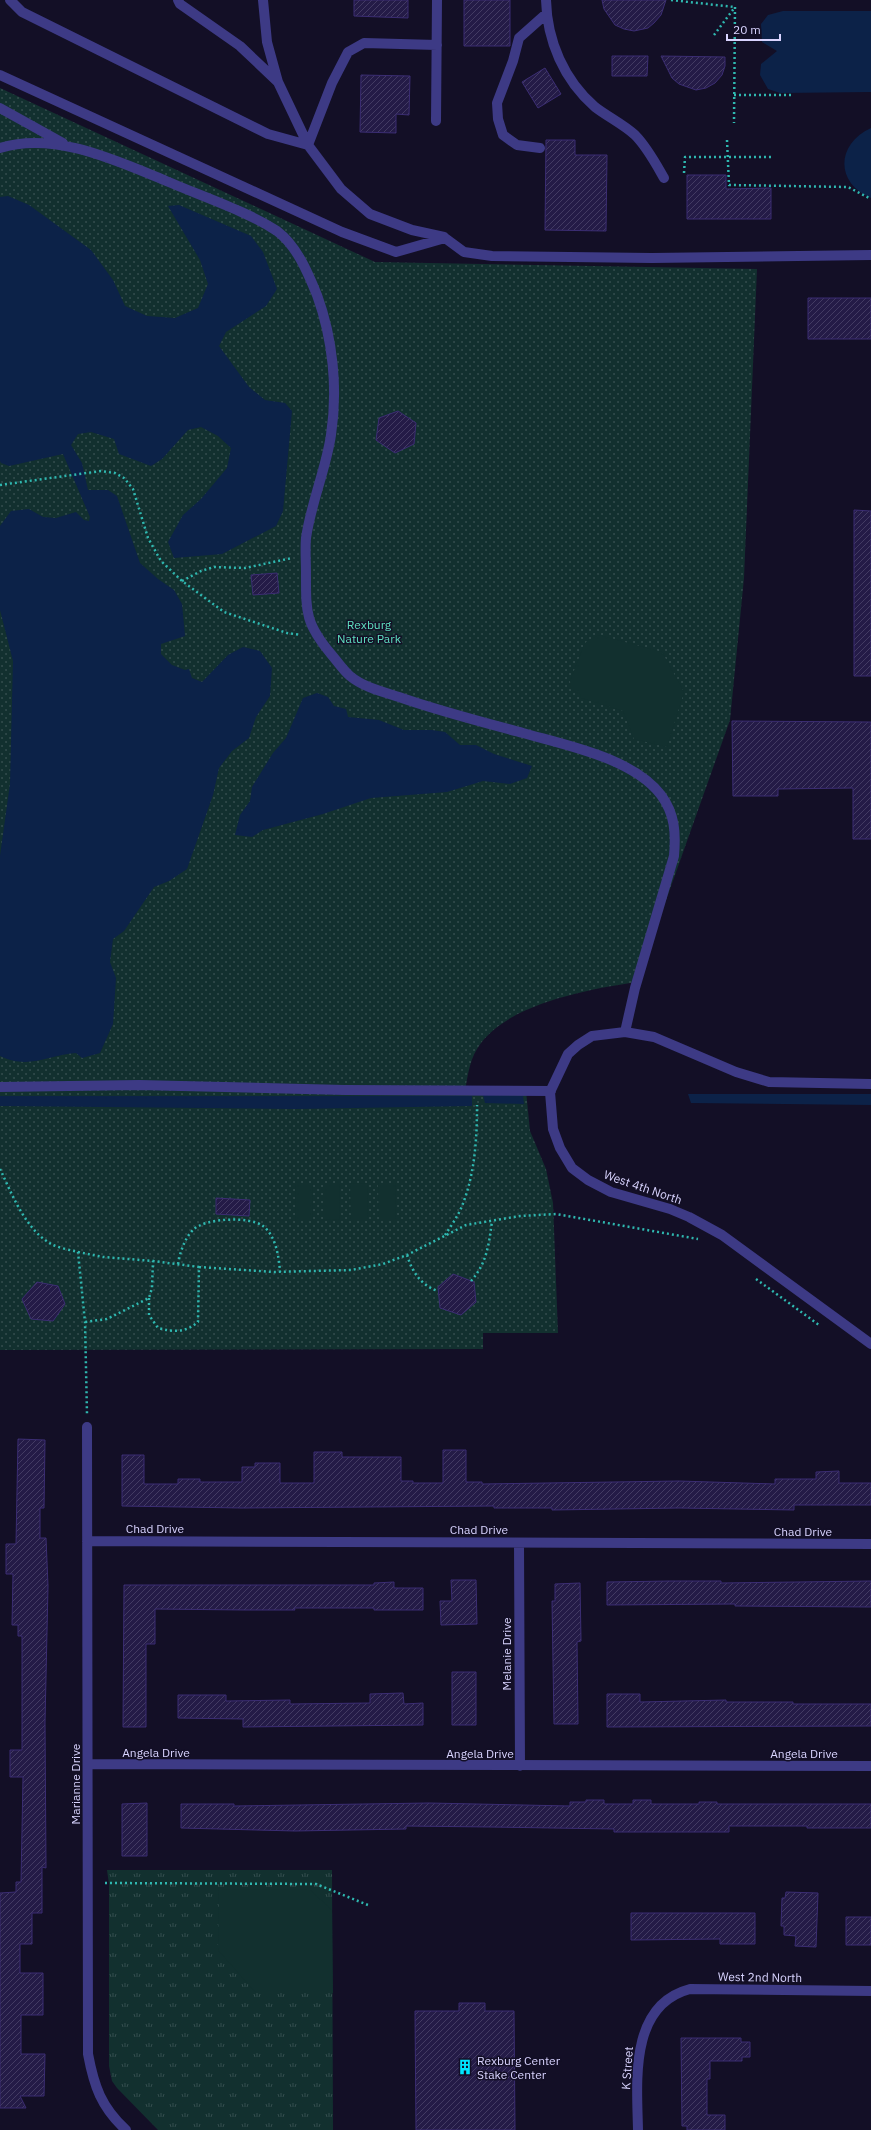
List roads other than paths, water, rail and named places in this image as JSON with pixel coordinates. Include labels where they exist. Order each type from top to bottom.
[{"type":"street","points":[[10,0],[22,12],[261,130],[308,145]]},
{"type":"street","points":[[178,0],[240,46],[278,82]]},
{"type":"street","points":[[263,0],[267,42],[278,82],[308,145],[341,189],[370,214],[412,230],[446,238],[464,252],[492,256],[652,258],[871,255]]},
{"type":"street","points":[[436,121],[437,0]]},
{"type":"street","points":[[546,0],[546,14],[556,54],[568,77],[594,106],[635,136],[664,178]]},
{"type":"street","points":[[540,148],[517,146],[502,134],[498,119],[497,103],[513,61],[519,38],[546,14]]},
{"type":"street","points":[[308,145],[332,83],[348,52],[364,43],[437,45]]},
{"type":"street","points":[[0,74],[122,132],[365,242],[396,252],[446,238]]},
{"type":"street","points":[[0,108],[68,146],[144,172],[250,217],[278,232],[300,259],[318,301],[328,334],[332,360],[334,400],[331,435],[306,537],[306,608],[314,634],[351,678],[370,687],[415,703],[578,749],[622,766],[647,781],[660,793],[674,821],[676,837],[674,856],[635,988],[625,1032]]},
{"type":"street","points":[[0,148],[20,143],[45,143],[68,146]]},
{"type":"street","name":"West 4th North","points":[[871,1084],[769,1082],[736,1072],[654,1037],[625,1032],[592,1036],[578,1046],[568,1054],[551,1091],[553,1129],[560,1148],[572,1168],[588,1180],[611,1192],[677,1212],[722,1235],[871,1344]]},
{"type":"street","points":[[0,1087],[139,1085],[345,1090],[551,1091]]},
{"type":"street","name":"Marianne Drive","points":[[87,1427],[88,2054],[93,2079],[100,2100],[126,2130]]},
{"type":"street","name":"Chad Drive","points":[[87,1541],[871,1544]]},
{"type":"street","name":"Melanie Drive","points":[[519,1542],[520,1766]]},
{"type":"street","name":"Angela Drive","points":[[88,1764],[871,1766]]},
{"type":"street","name":"West 2nd North","points":[[656,2012],[663,2003],[678,1992],[690,1989],[871,1991]]},
{"type":"street","name":"K Street","points":[[638,2130],[637,2078],[640,2045],[649,2022],[656,2012]]},
{"type":"water","points":[[783,11],[871,11],[871,92],[780,93],[768,89],[760,75],[761,64],[777,51],[762,42],[761,24],[768,15]]},
{"type":"water","points":[[871,128],[871,198],[859,191],[851,183],[846,173],[844,163],[846,153],[851,144],[859,135]]},
{"type":"water","points":[[8,196],[29,205],[91,250],[113,280],[125,306],[147,316],[175,318],[198,308],[208,284],[200,260],[168,206],[179,205],[251,236],[263,252],[277,289],[266,306],[226,332],[219,346],[249,387],[265,400],[285,403],[292,411],[283,511],[276,526],[222,554],[174,558],[168,542],[183,515],[201,499],[227,468],[231,448],[218,436],[201,427],[188,430],[162,459],[151,466],[119,454],[114,439],[91,432],[78,434],[71,445],[82,463],[88,490],[108,490],[117,496],[140,563],[158,579],[174,590],[182,604],[185,636],[161,644],[161,654],[172,665],[185,670],[189,669],[192,678],[202,682],[228,655],[243,647],[260,651],[272,668],[270,696],[256,717],[249,738],[232,751],[219,768],[213,795],[187,869],[169,881],[154,887],[124,931],[113,939],[110,962],[116,978],[113,1024],[100,1053],[82,1058],[76,1053],[66,1054],[29,1062],[10,1060],[0,1056],[0,856],[10,784],[13,661],[0,610],[0,526],[11,511],[29,509],[43,517],[56,518],[76,512],[84,520],[89,521],[90,517],[63,454],[9,466],[1,463],[0,461],[0,197]]},
{"type":"water","points":[[317,693],[328,697],[334,706],[346,709],[348,717],[379,720],[404,730],[432,730],[445,732],[460,745],[476,745],[494,754],[532,766],[527,778],[510,784],[483,781],[447,792],[371,798],[323,814],[263,830],[252,837],[235,835],[240,815],[250,801],[252,787],[273,753],[286,738],[303,698]]},
{"type":"water","points":[[688,1094],[871,1094],[871,1105],[691,1103]]},
{"type":"water","points":[[483,1095],[523,1096],[524,1104],[485,1103]]},
{"type":"water","points":[[0,1096],[472,1096],[472,1106],[294,1109],[0,1106]]},
{"type":"place","name":"Rexburg Center Stake Center","points":[[465,2067]]},
{"type":"park label","name":"Rexburg Nature Park","points":[[369,631]]}]
